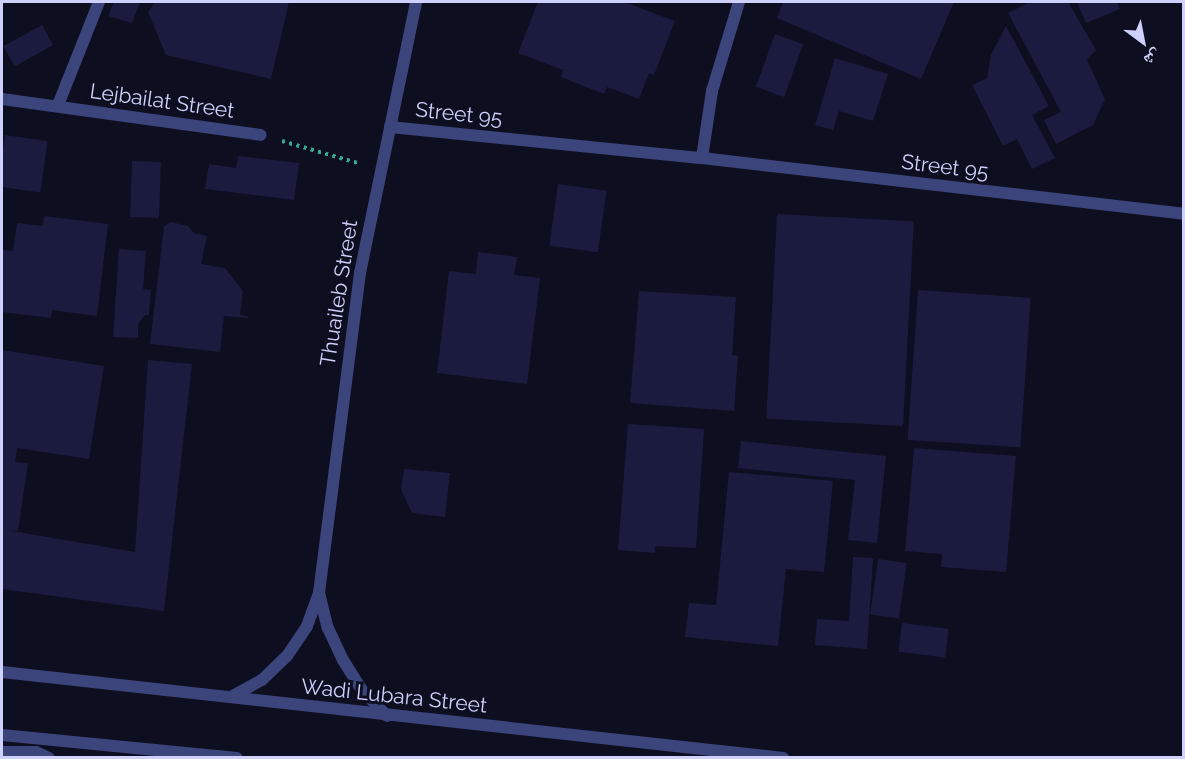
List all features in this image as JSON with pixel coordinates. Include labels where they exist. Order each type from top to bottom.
[{"type":"street","name":"Lejbailat Street","points":[[58,105],[99,2]]},
{"type":"street","name":"Thuaileb Street","points":[[231,697],[262,680],[287,656],[307,626],[318,593],[358,284],[379,169],[416,2]]},
{"type":"street","points":[[702,158],[712,91],[738,2]]},
{"type":"street","name":"Lejbailat Street","points":[[2,99],[261,135]]},
{"type":"street","name":"Street 95","points":[[390,126],[702,158],[1184,214]]},
{"type":"street","name":"Thuaileb Street","points":[[318,593],[328,628],[343,660],[362,690],[387,716]]},
{"type":"street","name":"Wadi Lubara Street","points":[[2,672],[783,758]]},
{"type":"street","points":[[2,735],[237,758]]},
{"type":"street","points":[[2,752],[36,752],[49,758]]},
{"type":"path","points":[[261,135],[379,169]]},
{"type":"building","points":[[114,2],[140,2],[132,23],[108,16]]},
{"type":"building","points":[[155,2],[289,2],[271,79],[166,55],[148,12]]},
{"type":"building","points":[[538,2],[624,2],[675,21],[654,75],[649,73],[639,99],[607,87],[604,94],[561,77],[563,70],[518,53]]},
{"type":"building","points":[[783,2],[954,2],[921,79],[777,18]]},
{"type":"building","points":[[1030,2],[1068,2],[1096,50],[1087,60],[1105,99],[1093,125],[1056,144],[1044,120],[1061,112],[1008,13]]},
{"type":"building","points":[[1077,2],[1117,2],[1120,9],[1086,23]]},
{"type":"building","points":[[42,25],[53,45],[15,66],[4,46]]},
{"type":"building","points":[[1006,26],[1049,106],[1032,115],[1055,158],[1032,169],[1017,139],[1003,146],[972,85],[987,78],[991,55]]},
{"type":"building","points":[[775,34],[803,44],[784,97],[756,87]]},
{"type":"building","points":[[835,58],[888,74],[873,121],[839,111],[833,130],[815,125]]},
{"type":"building","points":[[5,135],[48,141],[40,192],[2,187]]},
{"type":"building","points":[[238,156],[299,163],[294,200],[205,189],[209,164],[236,168]]},
{"type":"building","points":[[132,161],[161,162],[159,218],[130,217]]},
{"type":"building","points":[[558,184],[607,191],[598,252],[549,245]]},
{"type":"building","points":[[777,214],[914,221],[903,426],[766,419]]},
{"type":"building","points":[[44,216],[108,224],[97,316],[52,310],[51,318],[2,312],[3,250],[13,251],[17,223],[43,226]]},
{"type":"building","points":[[171,222],[188,226],[194,233],[207,236],[201,264],[225,268],[243,291],[240,315],[248,316],[248,318],[224,316],[220,352],[150,344],[164,226]]},
{"type":"building","points":[[119,249],[146,251],[143,289],[151,290],[149,315],[145,315],[138,324],[138,338],[113,337]]},
{"type":"building","points":[[478,252],[517,257],[514,275],[540,278],[527,384],[437,373],[449,271],[476,274]]},
{"type":"building","points":[[918,290],[1031,298],[1020,448],[908,440]]},
{"type":"building","points":[[639,291],[736,297],[732,355],[738,356],[734,411],[630,403]]},
{"type":"building","points":[[2,350],[104,366],[89,459],[17,448],[15,462],[28,463],[18,531],[6,530],[135,552],[148,360],[192,364],[164,611],[2,589]]},
{"type":"building","points":[[628,424],[704,429],[696,548],[655,546],[655,553],[618,550]]},
{"type":"building","points":[[741,441],[886,456],[877,543],[848,540],[855,480],[738,468]]},
{"type":"building","points":[[914,448],[1016,456],[1006,572],[941,567],[942,554],[905,551]]},
{"type":"building","points":[[404,469],[450,473],[445,517],[412,513],[401,490]]},
{"type":"building","points":[[729,472],[833,481],[824,572],[786,569],[778,646],[685,637],[689,603],[716,605]]},
{"type":"building","points":[[853,557],[873,558],[867,649],[815,645],[817,619],[849,621]]},
{"type":"building","points":[[878,559],[907,563],[899,618],[870,614]]},
{"type":"building","points":[[902,623],[949,629],[945,658],[898,652]]}]
